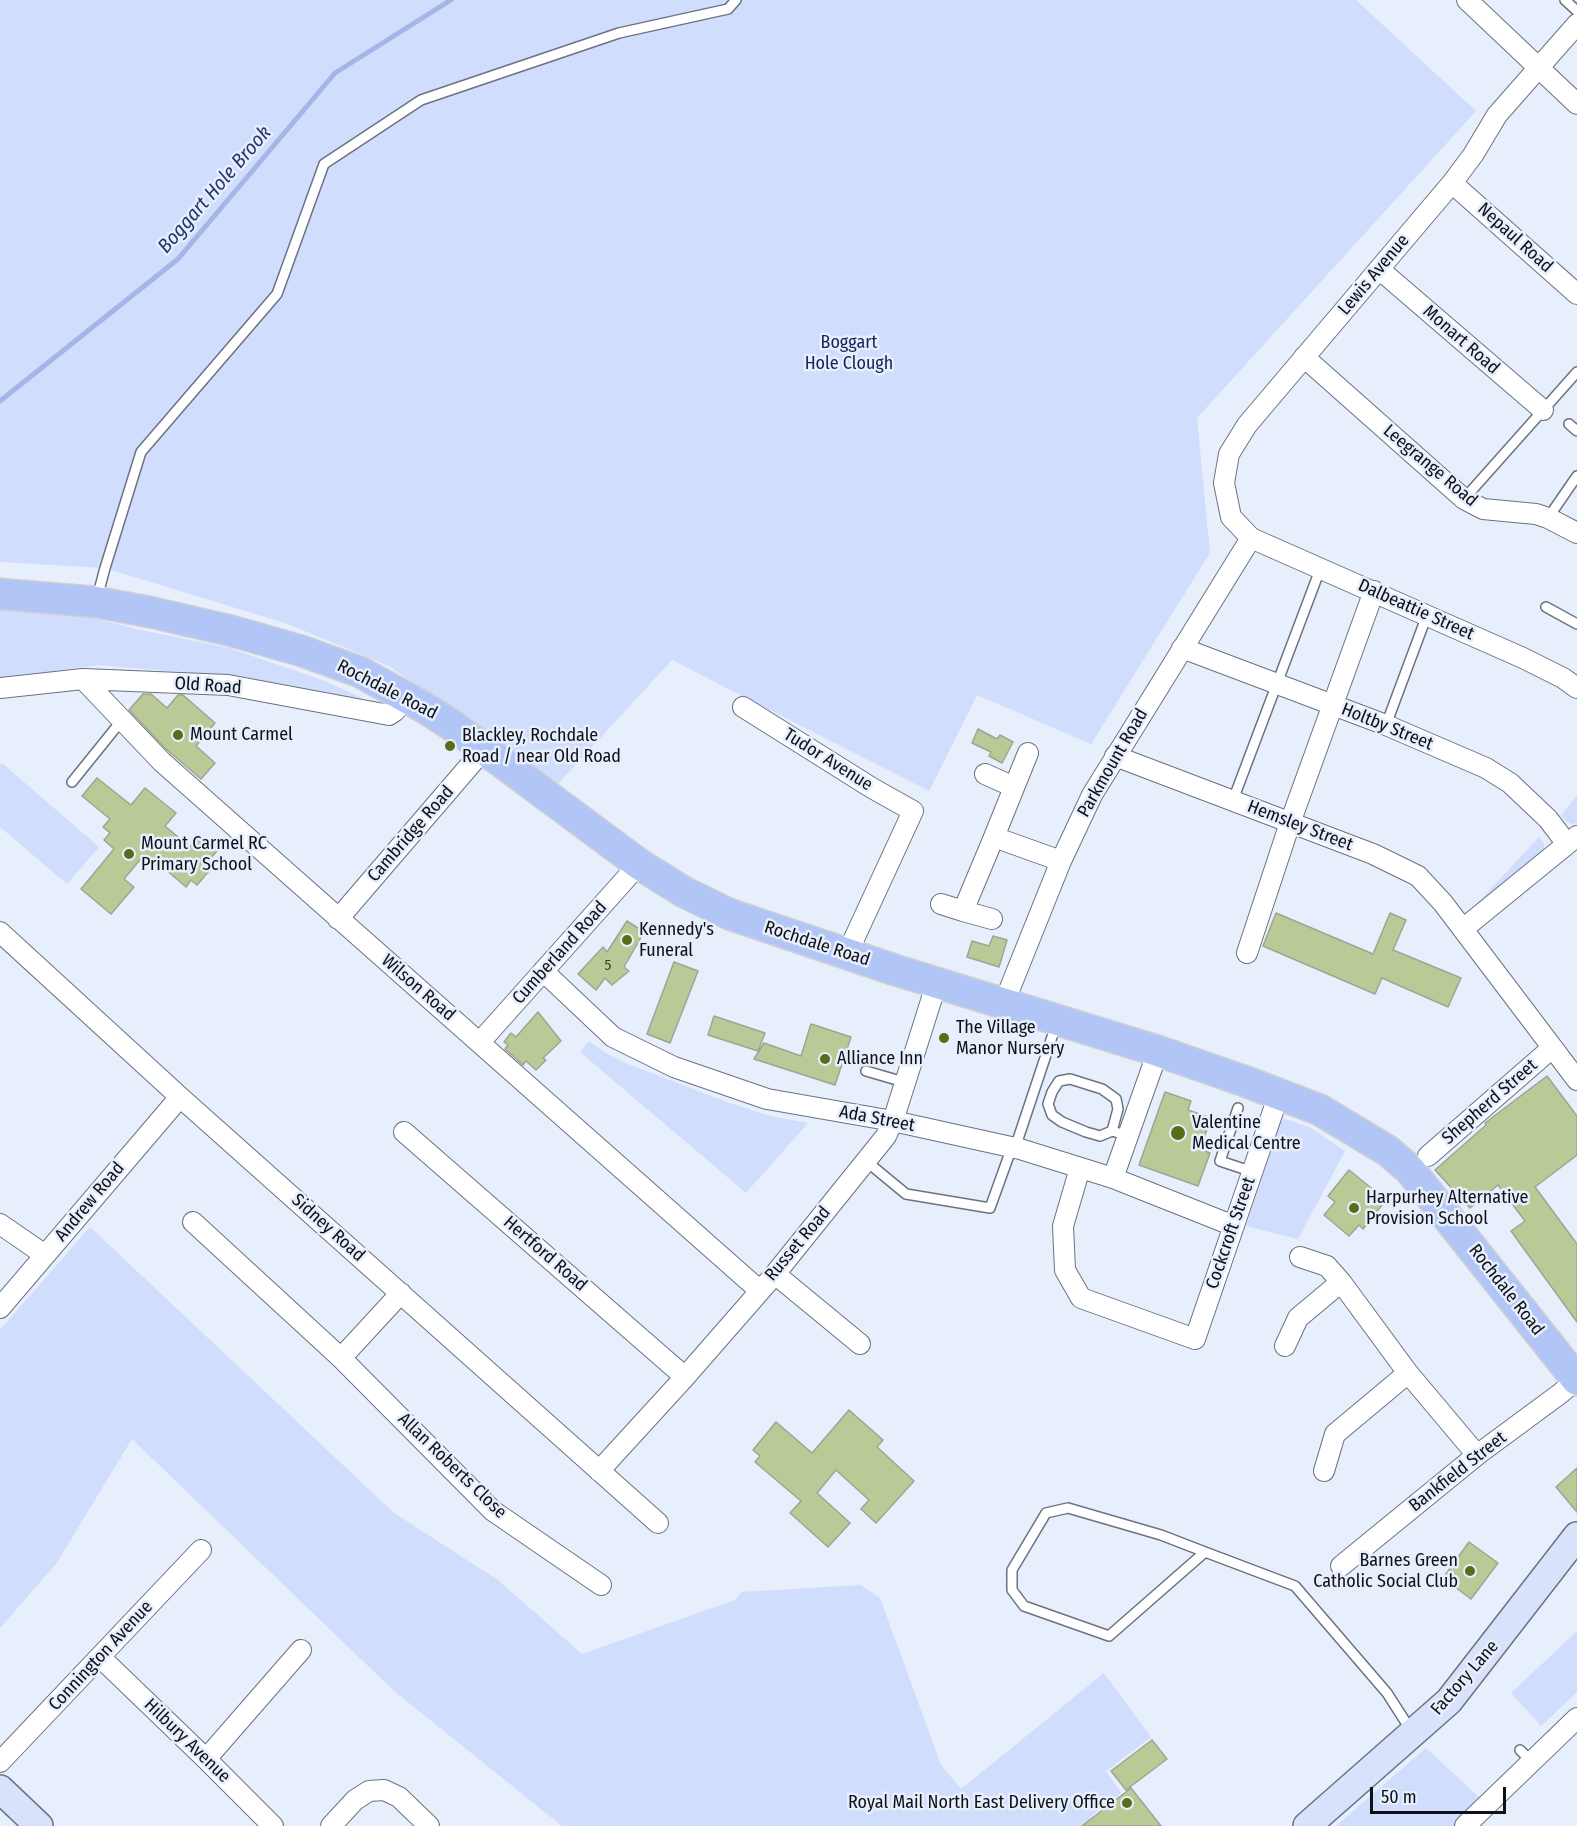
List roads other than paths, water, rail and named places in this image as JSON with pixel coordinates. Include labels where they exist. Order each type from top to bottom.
[{"type":"main road","name":"Rochdale Road","points":[[0,594],[96,602],[150,612],[232,631],[302,651],[360,672],[453,726],[639,864],[684,892],[729,914],[847,954],[1158,1051],[1320,1110],[1389,1151],[1410,1170],[1577,1379]]},
{"type":"street","points":[[1467,0],[1577,104]]},
{"type":"street","name":"Lewis Avenue","points":[[1251,538],[1231,517],[1224,483],[1229,453],[1247,425],[1452,183],[1473,155],[1497,115],[1577,24]]},
{"type":"street","name":"Nepaul Road","points":[[1452,183],[1577,294]]},
{"type":"street","name":"Monart Road","points":[[1379,269],[1543,410]]},
{"type":"street","name":"Leegrange Road","points":[[1304,357],[1464,499],[1483,509],[1536,514],[1577,532]]},
{"type":"street","name":"Dalbeattie Street","points":[[1251,538],[1523,658],[1563,678],[1577,688]]},
{"type":"street","name":"Parkmount Road","points":[[1004,1003],[1061,861],[1092,795],[1251,538]]},
{"type":"street","points":[[1247,953],[1290,823],[1374,591]]},
{"type":"street","name":"Holtby Street","points":[[1182,648],[1386,725],[1486,768],[1510,783],[1572,840]]},
{"type":"street","name":"Old Road","points":[[0,688],[83,679],[228,685],[389,715],[406,697]]},
{"type":"street","name":"Wilson Road","points":[[83,679],[162,762],[759,1290]]},
{"type":"street","name":"Tudor Avenue","points":[[743,706],[872,788],[913,811],[847,954]]},
{"type":"street","name":"Cambridge Road","points":[[338,919],[484,749]]},
{"type":"street","points":[[963,911],[1028,753]]},
{"type":"street","name":"Hemsley Street","points":[[1115,756],[1373,854],[1418,876],[1443,903],[1577,1080]]},
{"type":"street","points":[[985,774],[1014,787]]},
{"type":"street","points":[[994,837],[1061,861]]},
{"type":"street","points":[[1463,929],[1572,840]]},
{"type":"street","name":"Cumberland Road","points":[[480,1042],[639,864]]},
{"type":"street","points":[[941,904],[992,919]]},
{"type":"street","name":"Sidney Road","points":[[0,932],[658,1523]]},
{"type":"street","name":"Ada Street","points":[[543,971],[613,1037],[674,1067],[767,1098],[893,1121],[1014,1147],[1113,1178],[1234,1226]]},
{"type":"street","name":"Russet Road","points":[[599,1471],[775,1274],[886,1137],[937,982]]},
{"type":"street","name":"Shepherd Street","points":[[1428,1156],[1552,1048]]},
{"type":"street","points":[[1113,1178],[1120,1134],[1158,1051]]},
{"type":"street","name":"Cockcroft Street","points":[[1080,1168],[1063,1226],[1065,1270],[1081,1298],[1195,1339],[1279,1094]]},
{"type":"street","name":"Andrew Road","points":[[0,1308],[180,1096]]},
{"type":"street","name":"Hertford Road","points":[[404,1132],[685,1377]]},
{"type":"street","name":"Allan Roberts Close","points":[[193,1222],[341,1358],[493,1510],[601,1585]]},
{"type":"street","points":[[0,1224],[45,1255]]},
{"type":"street","points":[[1300,1257],[1327,1266],[1408,1373],[1477,1455]]},
{"type":"street","points":[[775,1274],[860,1344]]},
{"type":"street","points":[[1285,1346],[1298,1318],[1341,1282]]},
{"type":"street","points":[[341,1358],[401,1293]]},
{"type":"street","points":[[1324,1471],[1335,1434],[1408,1373]]},
{"type":"street","name":"Bankfield Street","points":[[1341,1566],[1477,1455],[1577,1379]]},
{"type":"street","name":"Factory Lane","points":[[1307,1826],[1449,1701],[1577,1536]]},
{"type":"street","name":"Connington Avenue","points":[[0,1762],[201,1550]]},
{"type":"street","points":[[207,1758],[302,1650]]},
{"type":"street","name":"Hilbury Avenue","points":[[100,1657],[207,1758],[273,1826]]},
{"type":"street","points":[[1465,1826],[1526,1756],[1577,1718]]},
{"type":"street","points":[[0,1789],[39,1826]]},
{"type":"street","points":[[331,1826],[355,1800],[369,1791],[384,1790],[399,1797],[429,1826]]},
{"type":"lane","points":[[96,602],[141,452],[277,294],[324,164],[421,100],[619,33],[728,9],[736,0]]},
{"type":"lane","points":[[1565,0],[1577,11]]},
{"type":"lane","points":[[1464,499],[1577,372]]},
{"type":"lane","points":[[1569,423],[1577,431]]},
{"type":"lane","points":[[1548,518],[1577,476]]},
{"type":"lane","points":[[1233,800],[1321,567]]},
{"type":"lane","points":[[1546,607],[1577,624]]},
{"type":"lane","points":[[1386,725],[1427,615]]},
{"type":"lane","points":[[72,782],[122,720]]},
{"type":"lane","points":[[866,1161],[906,1194],[990,1208],[1014,1147],[1057,1020]]},
{"type":"lane","points":[[866,1071],[904,1082]]},
{"type":"lane","points":[[1070,1079],[1102,1089],[1116,1099],[1120,1134],[1100,1136],[1062,1122],[1052,1115],[1048,1104],[1059,1081],[1070,1079]]},
{"type":"lane","points":[[1238,1108],[1220,1161],[1253,1172]]},
{"type":"lane","points":[[1205,1552],[1108,1636],[1024,1606],[1012,1590],[1012,1570],[1046,1513],[1068,1508],[1161,1535],[1295,1586],[1387,1693],[1413,1734]]},
{"type":"waterway","name":"Boggart Hole Brook","points":[[0,401],[178,259],[335,73],[451,0]]},
{"type":"place","name":"Mount Carmel","points":[[178,735]]},
{"type":"place","name":"Blackley, Rochdale Road / near Old Road","points":[[450,746]]},
{"type":"place","name":"Mount Carmel RC Primary School","points":[[129,854]]},
{"type":"place","name":"Kennedy's Funeral","points":[[627,940]]},
{"type":"place","name":"The Village Manor Nursery","points":[[944,1038]]},
{"type":"place","name":"Alliance Inn","points":[[825,1059]]},
{"type":"place","name":"Valentine Medical Centre","points":[[1178,1133]]},
{"type":"place","name":"Harpurhey Alternative Provision School","points":[[1354,1208]]},
{"type":"place","name":"Barnes Green Catholic Social Club","points":[[1470,1571]]},
{"type":"place","name":"Royal Mail North East Delivery Office","points":[[1127,1803]]},
{"type":"park label","name":"Boggart Hole Clough","points":[[849,353]]}]
